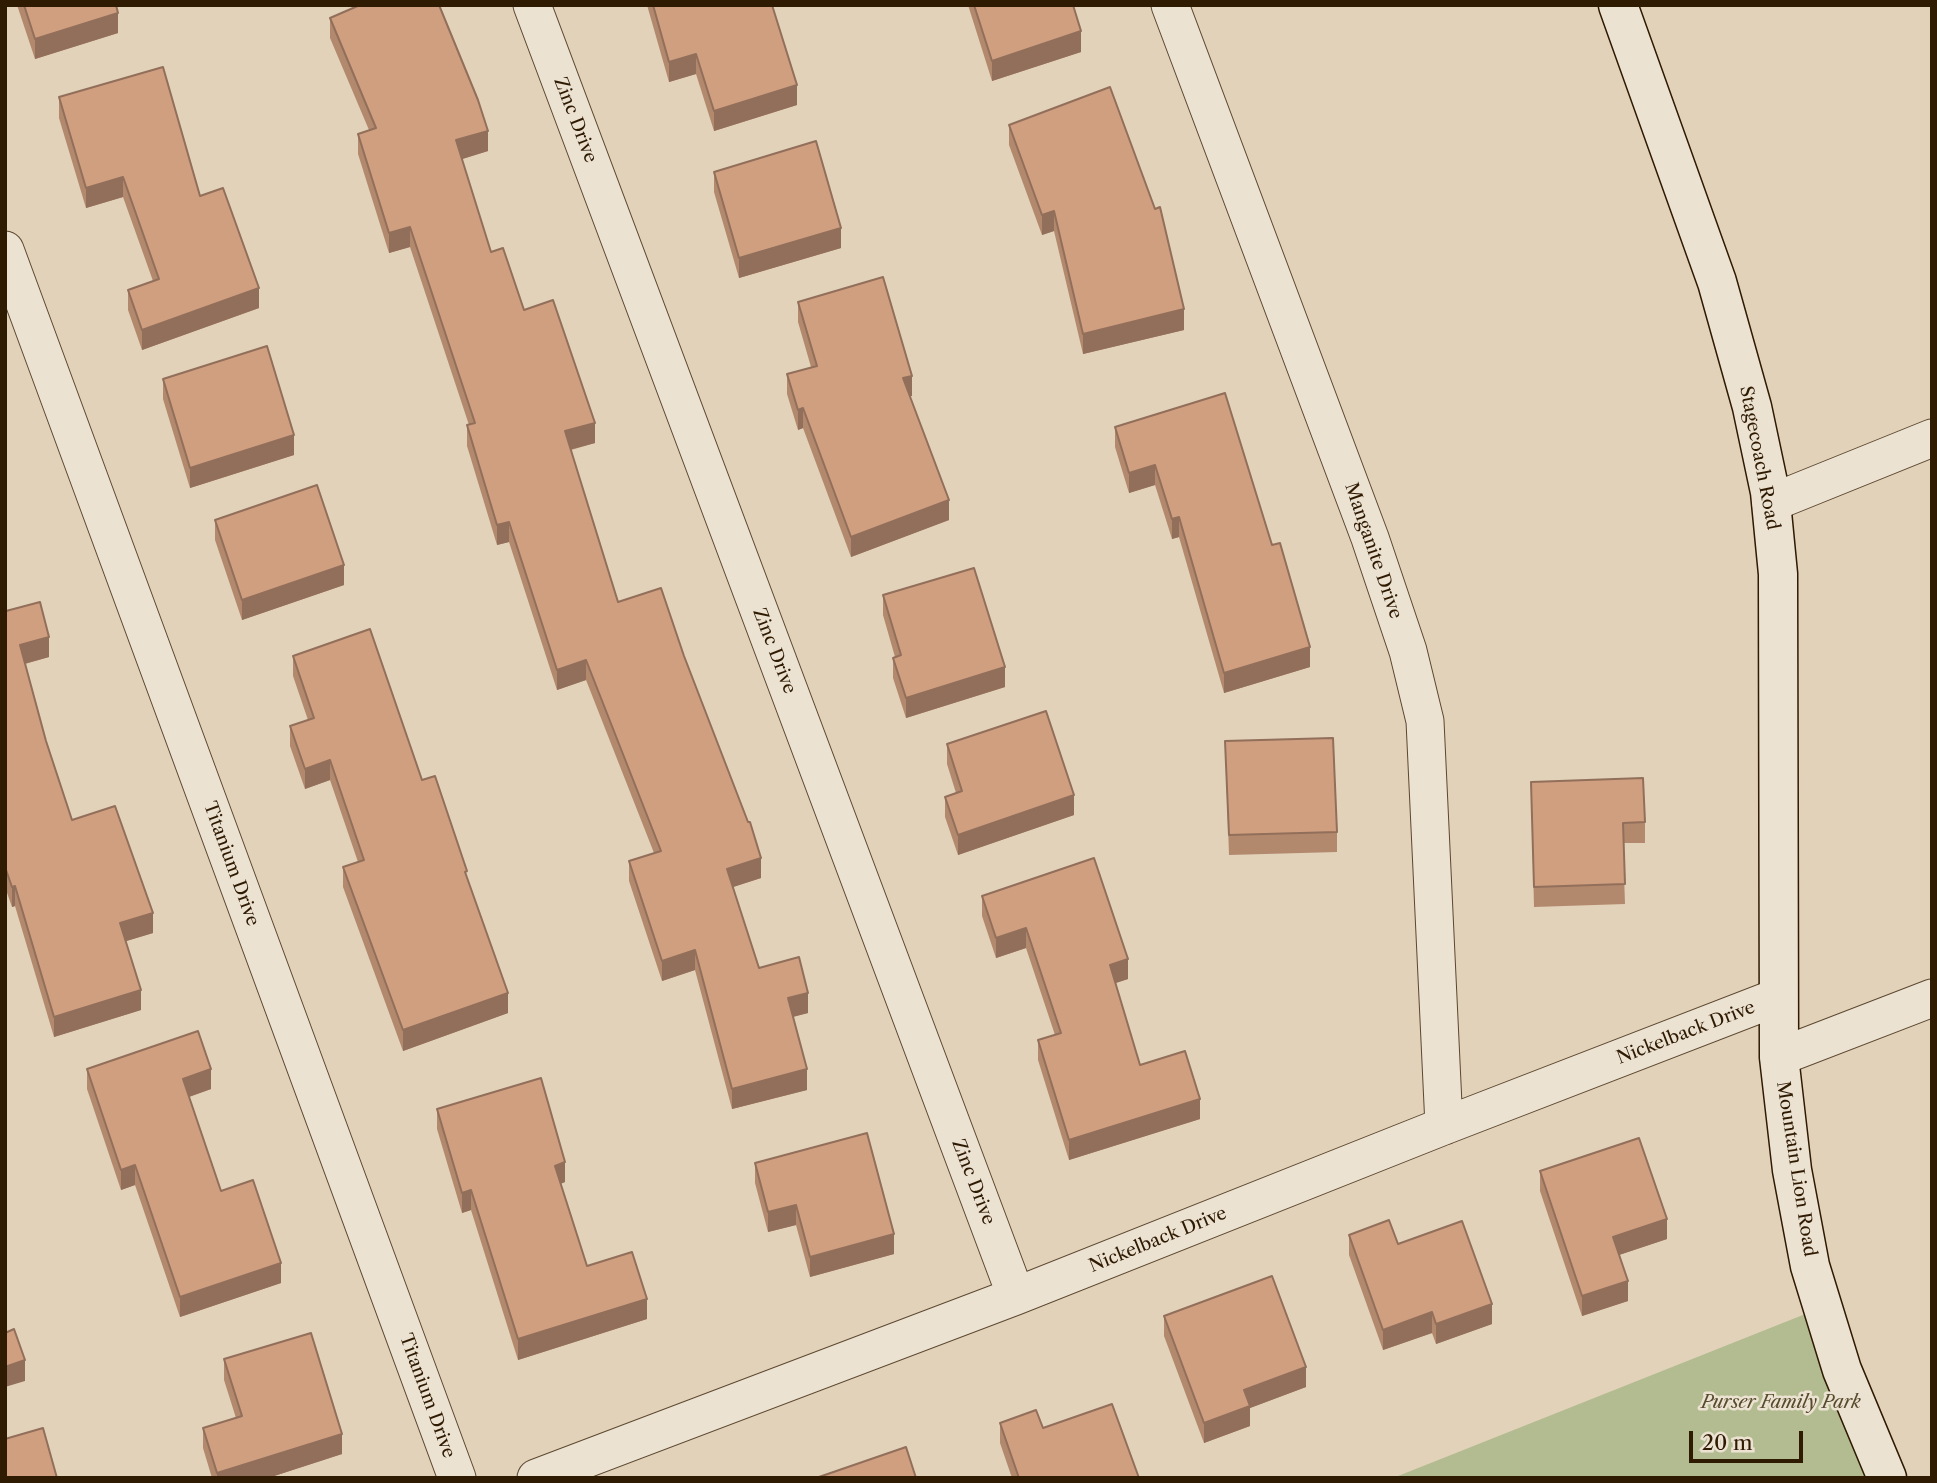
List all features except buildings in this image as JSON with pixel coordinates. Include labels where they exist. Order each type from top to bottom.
[{"type":"street","name":"Zinc Drive","points":[[533,5],[1016,1296]]},
{"type":"street","name":"Manganite Drive","points":[[1170,5],[1370,537],[1425,721],[1444,1126]]},
{"type":"street","name":"Stagecoach Road","points":[[1618,5],[1717,282],[1752,407],[1771,503],[1778,574],[1779,1057]]},
{"type":"street","name":"Titanium Drive","points":[[5,250],[457,1478]]},
{"type":"street","points":[[1771,503],[1932,438]]},
{"type":"street","name":"Nickelback Drive","points":[[536,1478],[1016,1296],[1778,997]]},
{"type":"street","points":[[1779,1057],[1932,998]]},
{"type":"street","name":"Mountain Lion Road","points":[[1779,1057],[1792,1170],[1810,1266],[1842,1370],[1887,1478]]},
{"type":"green space","name":"Purser Family Park","points":[[1823,1307],[1893,1478],[1393,1478]]}]
